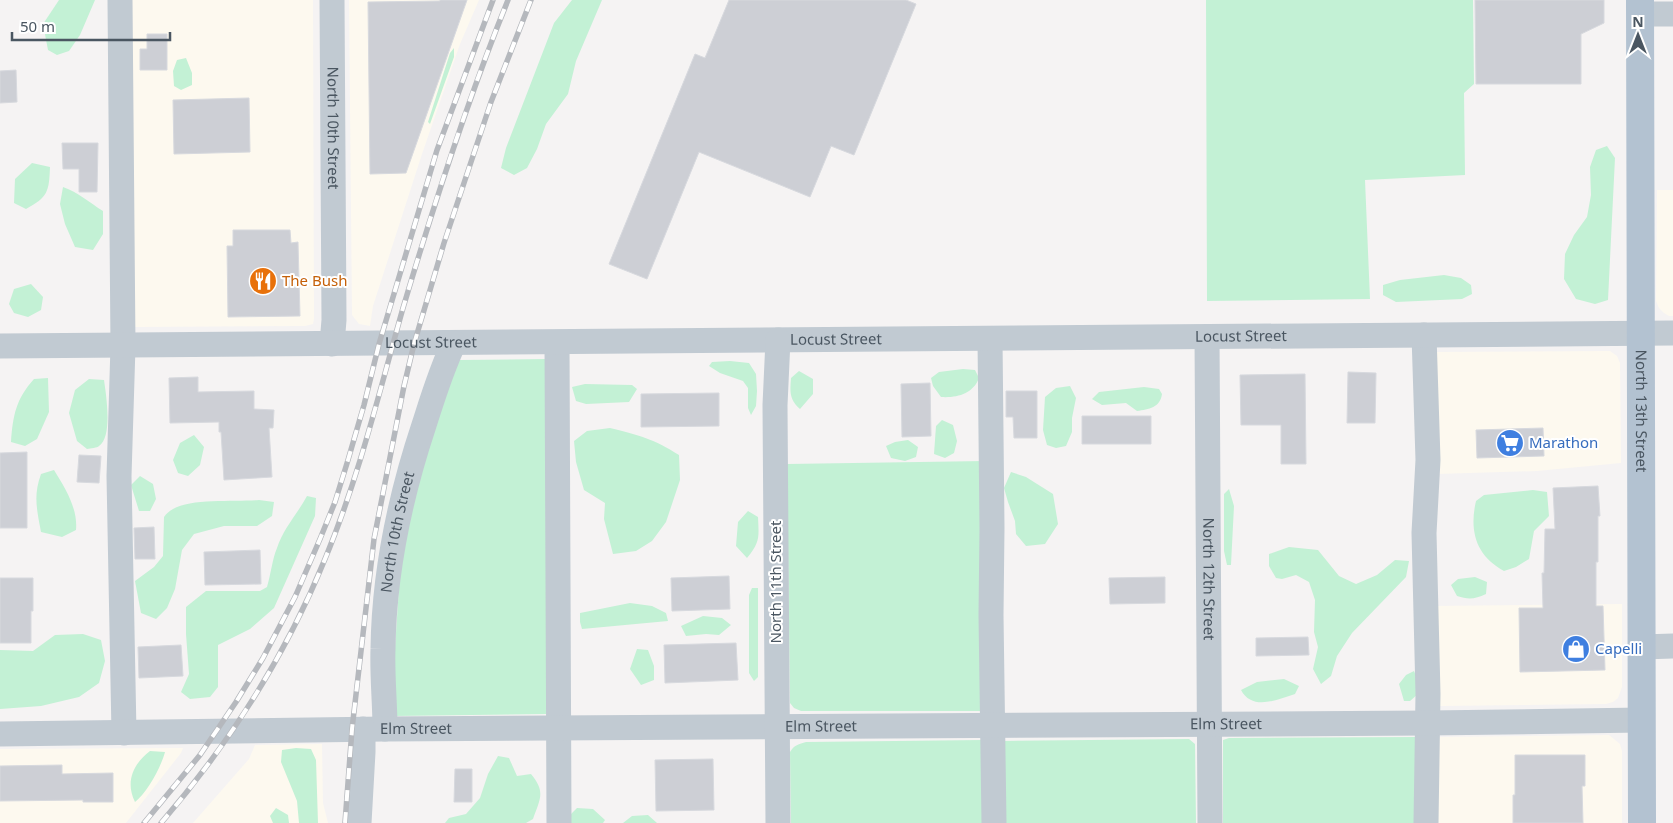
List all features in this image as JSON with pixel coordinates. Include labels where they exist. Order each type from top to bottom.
[{"type":"main road","name":"North 13th Street","points":[[1640,7],[1642,823]]},
{"type":"street","points":[[120,0],[123,346],[119,476],[124,733]]},
{"type":"street","name":"North 10th Street","points":[[332,0],[334,320],[332,344]]},
{"type":"street","points":[[1640,7],[1673,14]]},
{"type":"street","name":"Locust Street","points":[[0,346],[1673,333]]},
{"type":"street","points":[[1424,335],[1428,460],[1424,533],[1428,723],[1426,823]]},
{"type":"street","name":"North 12th Street","points":[[1207,337],[1210,823]]},
{"type":"street","points":[[990,339],[994,823]]},
{"type":"street","name":"North 11th Street","points":[[778,340],[775,405],[778,823]]},
{"type":"street","points":[[557,342],[559,823]]},
{"type":"street","name":"North 10th Street","points":[[359,823],[364,752],[374,729],[389,578],[396,528],[413,458],[439,376],[454,343]]},
{"type":"street","points":[[1642,646],[1673,646]]},
{"type":"street","name":"Elm Street","points":[[0,734],[374,729],[777,728],[1642,720]]},
{"type":"shaded area","points":[[125,0],[313,0],[313,324],[305,326],[132,327]]},
{"type":"shaded area","points":[[349,0],[479,0],[460,44],[422,154],[373,306],[370,326],[359,324],[352,315]]},
{"type":"shaded area","points":[[1657,190],[1673,190],[1673,316],[1664,313],[1656,301]]},
{"type":"shaded area","points":[[1610,351],[1617,356],[1620,363],[1621,463],[1537,471],[1437,474],[1434,352]]},
{"type":"shaded area","points":[[1622,604],[1622,687],[1618,698],[1613,702],[1606,704],[1440,706],[1432,606]]},
{"type":"shaded area","points":[[1609,735],[1620,744],[1622,751],[1622,823],[1430,823],[1439,737]]},
{"type":"shaded area","points":[[322,744],[323,803],[328,823],[193,823],[249,759],[255,745]]},
{"type":"shaded area","points":[[183,748],[126,823],[0,823],[0,749]]},
{"type":"green space","points":[[59,0],[95,0],[80,35],[69,51],[57,55],[48,50],[43,24]]},
{"type":"green space","points":[[572,0],[602,0],[576,61],[568,94],[546,124],[537,149],[527,168],[514,175],[501,168],[506,148],[554,23]]},
{"type":"green space","points":[[1206,0],[1473,0],[1474,84],[1464,93],[1465,175],[1365,180],[1370,299],[1207,301]]},
{"type":"green space","points":[[454,48],[454,57],[430,124],[428,122],[450,53]]},
{"type":"green space","points":[[186,58],[192,73],[192,85],[181,90],[174,86],[173,71],[177,60]]},
{"type":"green space","points":[[1607,146],[1615,158],[1608,300],[1595,304],[1576,299],[1564,279],[1565,254],[1574,235],[1587,217],[1591,195],[1590,167],[1596,150]]},
{"type":"green space","points":[[32,163],[50,167],[49,182],[43,197],[26,209],[14,203],[15,179]]},
{"type":"green space","points":[[63,187],[103,211],[103,234],[93,250],[75,247],[65,224],[60,204]]},
{"type":"green space","points":[[1444,275],[1461,278],[1471,285],[1472,294],[1462,299],[1396,302],[1383,295],[1383,285],[1400,280]]},
{"type":"green space","points":[[31,284],[43,297],[41,310],[28,317],[14,313],[9,304],[14,289]]},
{"type":"green space","points":[[546,359],[546,714],[394,716],[391,707],[403,528],[456,363],[460,360]]},
{"type":"green space","points":[[712,362],[749,363],[756,374],[756,406],[751,415],[748,408],[748,388],[743,381],[720,373],[709,366]]},
{"type":"green space","points":[[963,369],[975,370],[979,378],[973,388],[958,396],[941,397],[933,386],[931,378],[939,372]]},
{"type":"green space","points":[[799,371],[813,379],[813,394],[800,409],[792,399],[791,391],[791,378]]},
{"type":"green space","points":[[48,378],[49,412],[37,439],[25,446],[11,442],[14,415],[23,393],[34,379]]},
{"type":"green space","points":[[89,379],[104,380],[107,425],[106,434],[98,447],[87,449],[77,441],[69,413],[75,390]]},
{"type":"green space","points":[[585,384],[632,385],[637,389],[629,402],[586,404],[576,401],[572,387]]},
{"type":"green space","points":[[1070,386],[1076,398],[1072,418],[1072,432],[1066,446],[1056,448],[1047,445],[1043,430],[1045,397],[1056,388]]},
{"type":"green space","points":[[1144,387],[1159,389],[1162,394],[1159,402],[1153,407],[1137,411],[1126,403],[1102,405],[1092,399],[1099,392]]},
{"type":"green space","points":[[942,420],[953,425],[957,441],[954,453],[945,458],[934,454],[936,426]]},
{"type":"green space","points":[[610,428],[646,438],[679,455],[680,480],[666,522],[652,541],[636,551],[613,554],[604,519],[605,503],[584,490],[576,462],[574,441],[587,431]]},
{"type":"green space","points":[[194,435],[204,447],[200,465],[188,476],[178,473],[173,460],[180,443]]},
{"type":"green space","points":[[908,440],[918,447],[916,457],[905,461],[891,458],[886,446]]},
{"type":"green space","points":[[985,461],[984,711],[801,711],[794,708],[790,703],[787,464]]},
{"type":"green space","points":[[54,470],[70,498],[76,522],[76,530],[62,537],[41,532],[37,510],[36,496],[41,474]]},
{"type":"green space","points":[[1011,472],[1026,477],[1053,494],[1058,524],[1045,544],[1026,546],[1016,534],[1015,521],[1004,488]]},
{"type":"green space","points":[[140,476],[153,484],[156,499],[150,511],[139,511],[131,485]]},
{"type":"green space","points":[[1229,489],[1234,506],[1231,565],[1227,565],[1224,551],[1224,494]]},
{"type":"green space","points":[[1533,490],[1547,492],[1549,516],[1534,531],[1529,559],[1516,567],[1504,571],[1487,558],[1477,542],[1473,522],[1476,501],[1484,495]]},
{"type":"green space","points":[[307,496],[316,498],[315,516],[274,608],[250,629],[218,645],[218,687],[210,697],[190,699],[181,692],[189,674],[186,607],[206,591],[260,591],[267,587],[280,541]]},
{"type":"green space","points":[[259,500],[274,502],[272,516],[257,526],[224,526],[194,534],[182,550],[175,589],[167,608],[156,619],[141,613],[135,581],[154,567],[163,556],[164,517],[168,513],[173,509],[191,503]]},
{"type":"green space","points":[[748,511],[758,517],[759,530],[756,544],[747,558],[736,546],[738,522]]},
{"type":"green space","points":[[1289,547],[1318,550],[1339,576],[1356,584],[1377,575],[1395,560],[1409,561],[1406,577],[1352,633],[1337,656],[1331,676],[1321,684],[1313,669],[1318,647],[1314,632],[1315,600],[1309,582],[1296,575],[1282,579],[1276,578],[1269,566],[1269,554]]},
{"type":"green space","points":[[1475,577],[1487,582],[1486,594],[1472,598],[1457,596],[1451,585],[1458,579]]},
{"type":"green space","points":[[752,588],[758,588],[758,677],[754,681],[749,673],[749,595]]},
{"type":"green space","points":[[630,603],[652,606],[666,613],[668,621],[582,629],[580,613]]},
{"type":"green space","points":[[703,616],[722,618],[731,625],[719,635],[686,636],[681,626]]},
{"type":"green space","points":[[83,634],[101,640],[105,661],[99,683],[79,697],[41,706],[0,709],[0,650],[33,651],[55,635]]},
{"type":"green space","points":[[637,649],[648,650],[654,666],[654,680],[641,685],[630,669]]},
{"type":"green space","points":[[1414,671],[1419,683],[1418,694],[1410,701],[1404,701],[1399,684],[1406,675]]},
{"type":"green space","points":[[1284,679],[1299,686],[1295,694],[1273,701],[1258,702],[1246,696],[1241,690],[1257,682]]},
{"type":"green space","points":[[1418,737],[1421,823],[1223,823],[1223,740],[1229,738]]},
{"type":"green space","points":[[1189,739],[1195,744],[1196,823],[999,823],[1003,741]]},
{"type":"green space","points":[[983,740],[989,823],[791,823],[790,752],[799,744],[806,742]]},
{"type":"green space","points":[[296,748],[311,749],[316,760],[318,823],[299,823],[297,801],[281,762],[282,750]]},
{"type":"green space","points":[[150,751],[165,752],[153,779],[135,802],[131,787],[132,774],[139,762]]},
{"type":"green space","points":[[498,756],[509,758],[517,776],[531,774],[536,780],[540,796],[533,819],[526,823],[445,823],[449,818],[466,814],[480,798],[488,774]]},
{"type":"green space","points":[[276,808],[288,815],[289,823],[273,823],[270,816]]},
{"type":"green space","points":[[577,808],[593,809],[605,820],[603,823],[570,823],[570,815]]},
{"type":"green space","points":[[648,815],[657,823],[623,823],[632,816]]},
{"type":"building","points":[[467,0],[406,173],[370,174],[368,2]]},
{"type":"building","points":[[729,0],[906,0],[916,4],[854,155],[831,146],[810,197],[699,152],[647,279],[609,264],[695,54],[705,58]]},
{"type":"building","points":[[1475,0],[1604,0],[1604,23],[1581,34],[1581,84],[1476,84]]},
{"type":"building","points":[[147,34],[167,34],[167,70],[140,70],[140,49],[147,49]]},
{"type":"building","points":[[16,70],[17,102],[0,103],[0,71]]},
{"type":"building","points":[[249,98],[250,152],[174,154],[173,100]]},
{"type":"building","points":[[62,143],[98,143],[97,192],[79,192],[79,169],[63,169]]},
{"type":"building","name":"The Bush","points":[[233,230],[290,230],[291,243],[298,242],[300,316],[228,317],[227,246],[233,246]]},
{"type":"building","points":[[1348,372],[1376,373],[1375,423],[1347,423]]},
{"type":"building","points":[[1305,374],[1306,464],[1281,464],[1281,425],[1241,425],[1240,375]]},
{"type":"building","points":[[198,377],[198,392],[254,391],[254,409],[274,410],[273,428],[269,428],[272,477],[224,480],[219,422],[170,423],[169,378]]},
{"type":"building","points":[[930,383],[931,436],[902,437],[901,384]]},
{"type":"building","points":[[1006,391],[1037,391],[1037,438],[1014,438],[1013,417],[1006,417]]},
{"type":"building","points":[[719,393],[719,426],[641,427],[641,394]]},
{"type":"building","points":[[1082,416],[1151,416],[1151,444],[1082,444]]},
{"type":"building","name":"Marathon","points":[[1543,428],[1544,456],[1477,458],[1476,430]]},
{"type":"building","points":[[27,452],[27,528],[0,528],[0,453]]},
{"type":"building","points":[[79,455],[101,456],[99,483],[77,482]]},
{"type":"building","points":[[1598,486],[1600,516],[1598,516],[1596,606],[1603,606],[1605,670],[1520,672],[1519,608],[1543,608],[1542,573],[1544,573],[1545,529],[1555,529],[1553,488]]},
{"type":"building","points":[[154,527],[155,559],[135,559],[134,528]]},
{"type":"building","points":[[260,550],[261,584],[205,585],[204,552]]},
{"type":"building","points":[[729,576],[730,609],[672,611],[671,578]]},
{"type":"building","points":[[1165,577],[1165,603],[1110,604],[1109,578]]},
{"type":"building","points":[[0,578],[33,578],[31,643],[0,643]]},
{"type":"building","points":[[1308,637],[1309,655],[1256,656],[1256,638]]},
{"type":"building","points":[[736,643],[738,680],[665,683],[664,645]]},
{"type":"building","points":[[181,645],[183,676],[139,678],[138,647]]},
{"type":"building","points":[[1515,755],[1585,755],[1585,786],[1582,786],[1583,823],[1513,823]]},
{"type":"building","points":[[713,759],[714,810],[656,811],[655,760]]},
{"type":"building","points":[[62,765],[62,774],[113,773],[113,802],[83,802],[83,800],[0,801],[0,766]]},
{"type":"building","points":[[455,769],[472,769],[472,802],[454,802]]},
{"type":"railway","points":[[144,823],[200,755],[236,702],[263,658],[295,597],[320,539],[335,502],[348,460],[379,344],[437,150],[493,0]]},
{"type":"railway","points":[[161,823],[210,762],[254,697],[274,664],[310,595],[337,528],[358,466],[439,191],[465,114],[508,0]]},
{"type":"railway","points":[[345,823],[352,729],[374,539],[404,386],[414,344],[444,243],[491,102],[531,0]]},
{"type":"place","name":"The Bush","points":[[263,281]]},
{"type":"place","name":"Marathon","points":[[1510,443]]},
{"type":"place","name":"Capelli","points":[[1576,649]]}]
